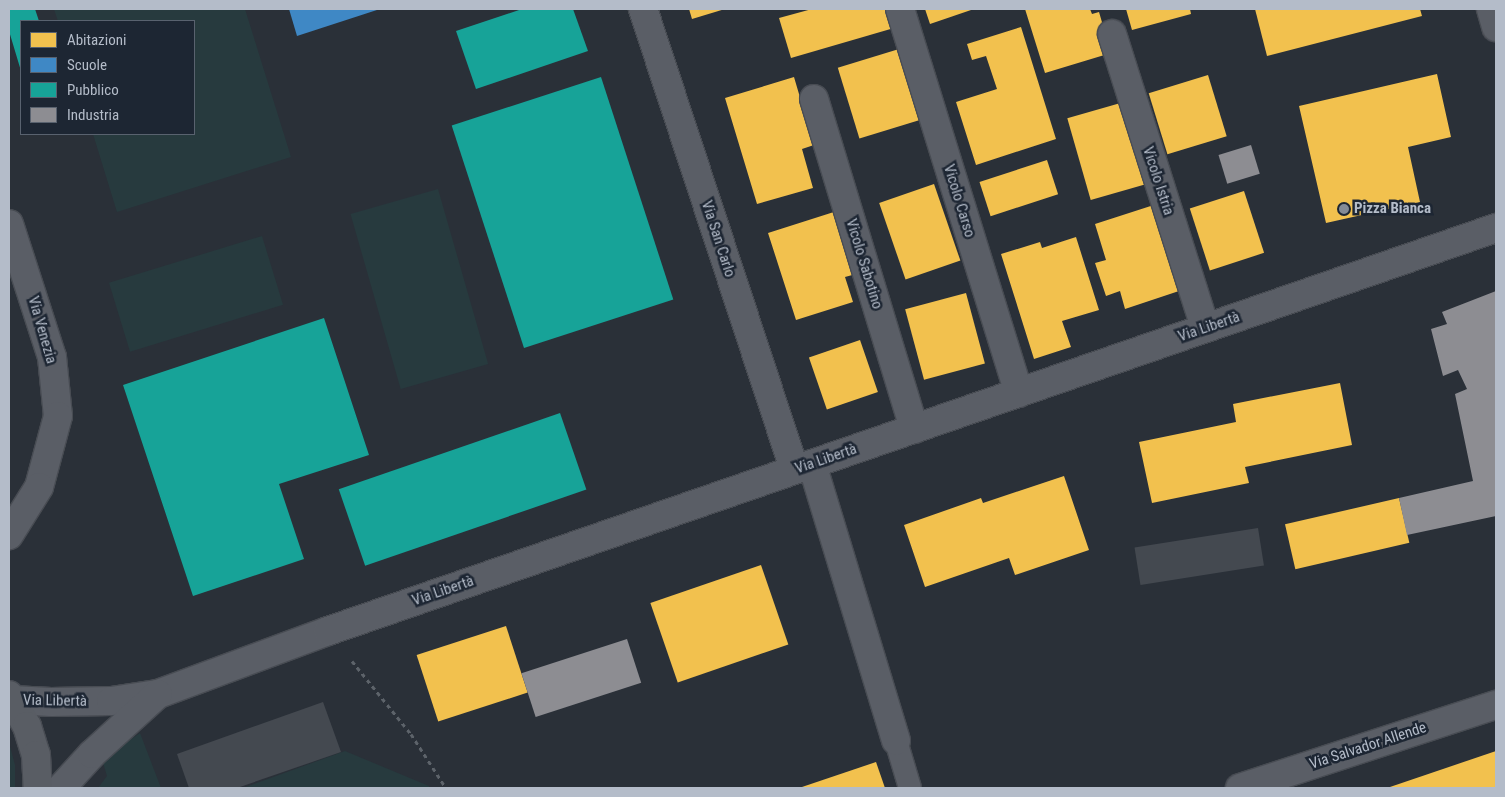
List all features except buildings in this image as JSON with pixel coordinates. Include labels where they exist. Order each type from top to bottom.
[{"type":"main road","points":[[10,697],[27,726],[36,755],[38,788]]},
{"type":"street","name":"Via San Carlo","points":[[643,9],[803,467],[896,741]]},
{"type":"street","name":"Vicolo Carso","points":[[900,9],[1019,393]]},
{"type":"street","points":[[1491,9],[1496,27]]},
{"type":"street","name":"Vicolo Istria","points":[[1112,34],[1205,328]]},
{"type":"street","name":"Vicolo Sabotino","points":[[814,99],[914,429]]},
{"type":"street","name":"Via Venezia","points":[[9,224],[52,357],[58,416],[39,487],[9,535]]},
{"type":"street","name":"Via Libertà","points":[[10,697],[51,702],[111,701],[158,694],[328,631],[1496,228]]},
{"type":"street","name":"Via Venezia","points":[[9,506],[35,481],[44,467]]},
{"type":"street","name":"Via Libertà","points":[[61,788],[92,754],[158,694]]},
{"type":"street","name":"Via Salvador Allende","points":[[1240,788],[1496,705]]},
{"type":"lane","points":[[896,741],[910,788]]},
{"type":"path","points":[[328,631],[411,734],[446,788]]},
{"type":"green space","points":[[54,9],[245,9],[291,157],[117,212],[93,135],[195,135],[195,20],[58,20]]},
{"type":"green space","points":[[438,189],[488,364],[401,389],[351,214]]},
{"type":"green space","points":[[262,236],[283,305],[130,352],[109,283]]},
{"type":"green space","points":[[140,733],[161,788],[98,788],[107,776],[102,759]]},
{"type":"green space","points":[[9,743],[15,765],[15,788],[9,788]]},
{"type":"green space","points":[[345,751],[429,786],[429,788],[243,788]]},
{"type":"place","name":"Pizza Bianca","points":[[1344,209]]}]
